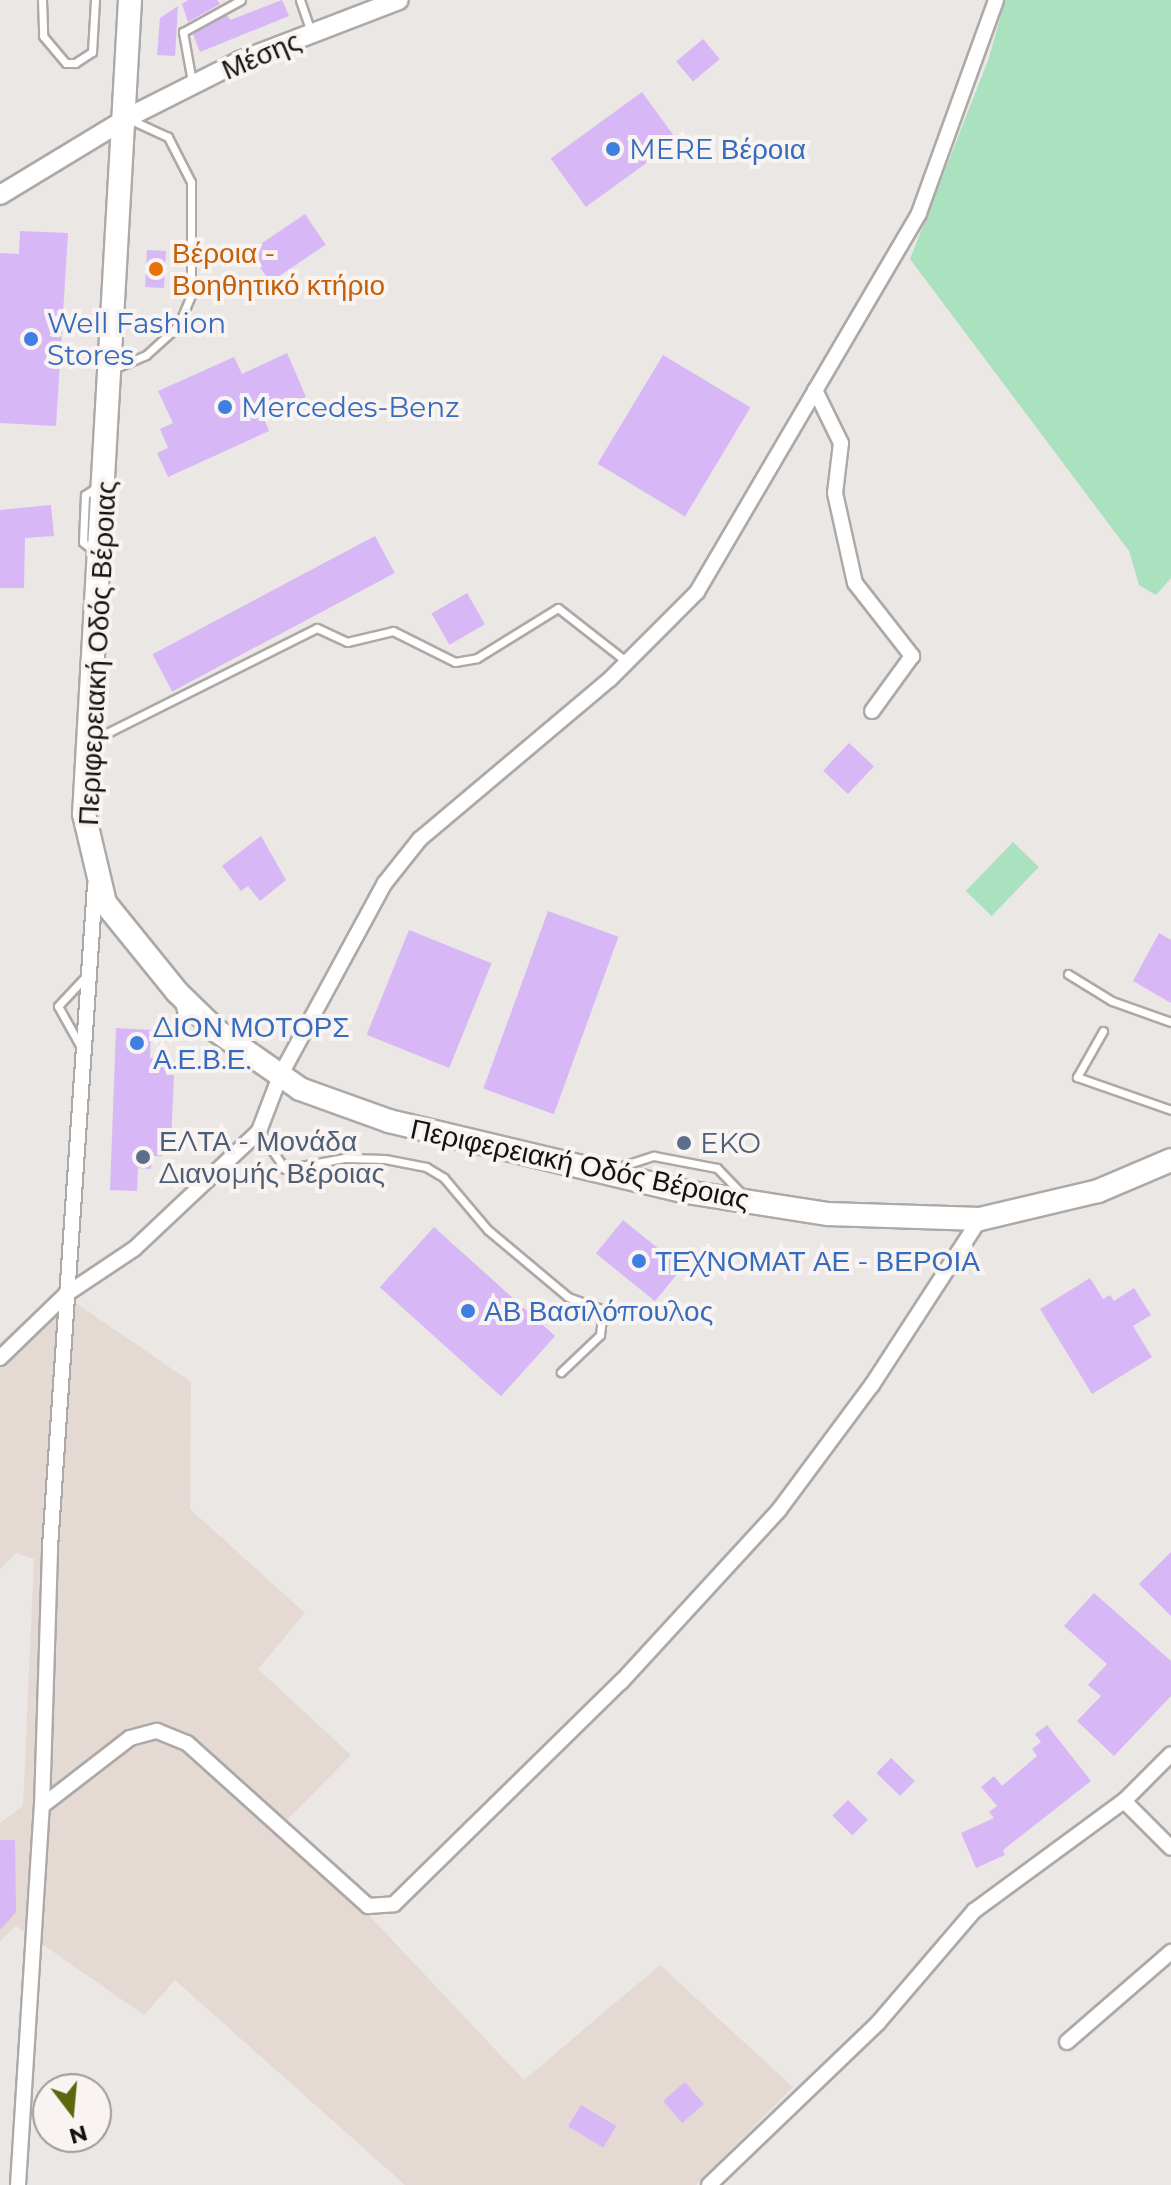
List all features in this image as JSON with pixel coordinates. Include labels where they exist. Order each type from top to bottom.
[{"type":"main road","name":"Περιφερειακή Οδός Βέροιας","points":[[130,0],[127,118],[84,814],[95,878],[115,920],[177,992],[217,1031],[280,1076],[389,1121],[599,1173],[749,1202],[828,1214],[980,1219],[1098,1191],[1171,1160]]},
{"type":"street","name":"Μέσης","points":[[0,195],[127,118],[193,85],[312,33],[399,0]]},
{"type":"street","points":[[0,1358],[65,1295],[134,1249],[259,1131],[280,1076],[385,883],[420,839],[627,662],[697,592],[919,213],[996,0]]},
{"type":"street","points":[[815,390],[841,443],[835,493],[855,583],[912,656],[872,711]]},
{"type":"street","points":[[18,2185],[42,1806],[65,1295],[86,1054],[95,878]]},
{"type":"street","points":[[42,1806],[130,1738],[157,1731],[187,1743],[368,1906],[394,1904],[621,1682],[779,1510],[880,1373],[980,1219]]},
{"type":"street","points":[[709,2185],[878,2023],[974,1911],[1124,1801],[1171,1754]]},
{"type":"street","points":[[1124,1801],[1171,1848]]},
{"type":"street","points":[[1067,2042],[1171,1952]]},
{"type":"lane","points":[[42,0],[43,36],[66,63],[75,63],[92,52],[95,0]]},
{"type":"lane","points":[[193,85],[183,32],[241,0]]},
{"type":"lane","points":[[300,0],[312,33]]},
{"type":"lane","points":[[111,370],[146,355],[178,326],[191,295],[191,182],[168,137],[127,118]]},
{"type":"lane","points":[[87,743],[317,628],[347,642],[393,631],[455,662],[477,658],[558,608],[627,662]]},
{"type":"lane","points":[[86,1054],[58,1006],[88,973]]},
{"type":"lane","points":[[1068,974],[1112,1001],[1171,1022]]},
{"type":"lane","points":[[173,1032],[183,1019],[177,992]]},
{"type":"lane","points":[[1103,1031],[1077,1077],[1171,1110]]},
{"type":"lane","points":[[259,1131],[285,1169],[344,1158],[385,1159],[426,1167],[444,1178],[488,1230],[568,1297],[603,1310],[600,1335],[561,1372]]},
{"type":"shaded area","points":[[57,1290],[191,1382],[190,1509],[305,1613],[258,1669],[351,1755],[283,1824],[524,2080],[660,1965],[793,2087],[696,2185],[405,2185],[175,1980],[144,2015],[16,1926],[0,1941],[0,1823],[23,1806],[34,1559],[16,1553],[0,1570],[0,1343]]},
{"type":"green space","points":[[1005,0],[1171,0],[1171,578],[1156,595],[1139,585],[1129,551],[910,259],[989,58]]},
{"type":"green space","points":[[1013,842],[1039,867],[992,916],[966,891]]},
{"type":"building","points":[[188,0],[217,0],[220,4],[188,22],[182,4]]},
{"type":"building","points":[[282,0],[289,16],[200,52],[193,34],[227,15],[230,20]]},
{"type":"building","points":[[178,6],[175,56],[157,55],[160,18]]},
{"type":"building","points":[[703,39],[720,59],[693,81],[676,61]]},
{"type":"building","name":"MERE Βέροια","points":[[642,92],[677,141],[586,207],[551,158]]},
{"type":"building","points":[[305,214],[326,245],[270,282],[249,251]]},
{"type":"building","name":"Well Fashion Stores","points":[[20,231],[68,233],[56,426],[0,423],[0,253],[19,254]]},
{"type":"building","name":"Βέροια - Βοηθητικό κτήριο","points":[[147,250],[166,251],[164,288],[145,287]]},
{"type":"building","name":"Mercedes-Benz","points":[[287,353],[306,397],[263,416],[269,431],[168,477],[157,453],[168,448],[160,429],[173,423],[158,391],[234,357],[242,374]]},
{"type":"building","points":[[663,355],[750,408],[685,516],[598,464]]},
{"type":"building","points":[[51,505],[54,536],[25,538],[24,588],[0,588],[0,510]]},
{"type":"building","points":[[375,536],[395,573],[172,691],[152,654]]},
{"type":"building","points":[[467,593],[485,624],[449,645],[431,614]]},
{"type":"building","points":[[849,743],[874,766],[848,794],[823,771]]},
{"type":"building","points":[[261,836],[286,880],[260,901],[248,886],[241,891],[222,866]]},
{"type":"building","points":[[548,911],[618,937],[554,1114],[483,1089]]},
{"type":"building","points":[[409,930],[492,963],[449,1068],[367,1035]]},
{"type":"building","points":[[1159,933],[1171,940],[1171,1003],[1133,981]]},
{"type":"building","points":[[116,1028],[151,1030],[150,1058],[166,1058],[166,1075],[174,1075],[171,1141],[163,1141],[162,1156],[152,1156],[151,1169],[138,1168],[137,1191],[110,1190]]},
{"type":"building","name":"ΤΕΧΝΟΜΑΤ ΑΕ - ΒΕΡΟΙΑ","points":[[623,1220],[682,1268],[655,1301],[596,1253]]},
{"type":"building","name":"ΑΒ Βασιλόπουλος","points":[[434,1227],[555,1336],[501,1396],[380,1287]]},
{"type":"building","points":[[1090,1278],[1103,1299],[1110,1295],[1114,1301],[1134,1288],[1151,1315],[1133,1326],[1152,1357],[1092,1394],[1040,1309]]},
{"type":"building","points":[[1171,1552],[1171,1616],[1139,1584]]},
{"type":"building","points":[[1094,1593],[1171,1661],[1171,1696],[1114,1756],[1077,1721],[1101,1696],[1088,1685],[1107,1664],[1064,1626]]},
{"type":"building","points":[[1047,1725],[1091,1781],[1003,1850],[1005,1855],[976,1868],[961,1833],[994,1818],[989,1812],[997,1806],[981,1787],[994,1776],[1002,1786],[1037,1756],[1032,1749],[1041,1742],[1035,1734]]},
{"type":"building","points":[[891,1758],[915,1781],[900,1796],[876,1773]]},
{"type":"building","points":[[848,1800],[868,1820],[852,1835],[832,1816]]},
{"type":"building","points":[[0,1840],[15,1840],[16,1912],[0,1930]]},
{"type":"building","points":[[685,2082],[704,2104],[682,2123],[663,2101]]},
{"type":"building","points":[[581,2105],[616,2126],[603,2148],[568,2126]]},
{"type":"place","name":"MERE Βέροια","points":[[613,149]]},
{"type":"place","name":"Βέροια - Βοηθητικό κτήριο","points":[[156,269]]},
{"type":"place","name":"Well Fashion Stores","points":[[31,339]]},
{"type":"place","name":"Mercedes-Benz","points":[[225,407]]},
{"type":"place","name":"ΔΙΟΝ ΜΟΤΟΡΣ Α.Ε.Β.Ε.","points":[[137,1043]]},
{"type":"place","name":"EKO","points":[[684,1143]]},
{"type":"place","name":"ΕΛΤΑ - Μονάδα Διανομής Βέροιας","points":[[143,1157]]},
{"type":"place","name":"ΤΕΧΝΟΜΑΤ ΑΕ - ΒΕΡΟΙΑ","points":[[639,1261]]},
{"type":"place","name":"ΑΒ Βασιλόπουλος","points":[[468,1311]]}]
